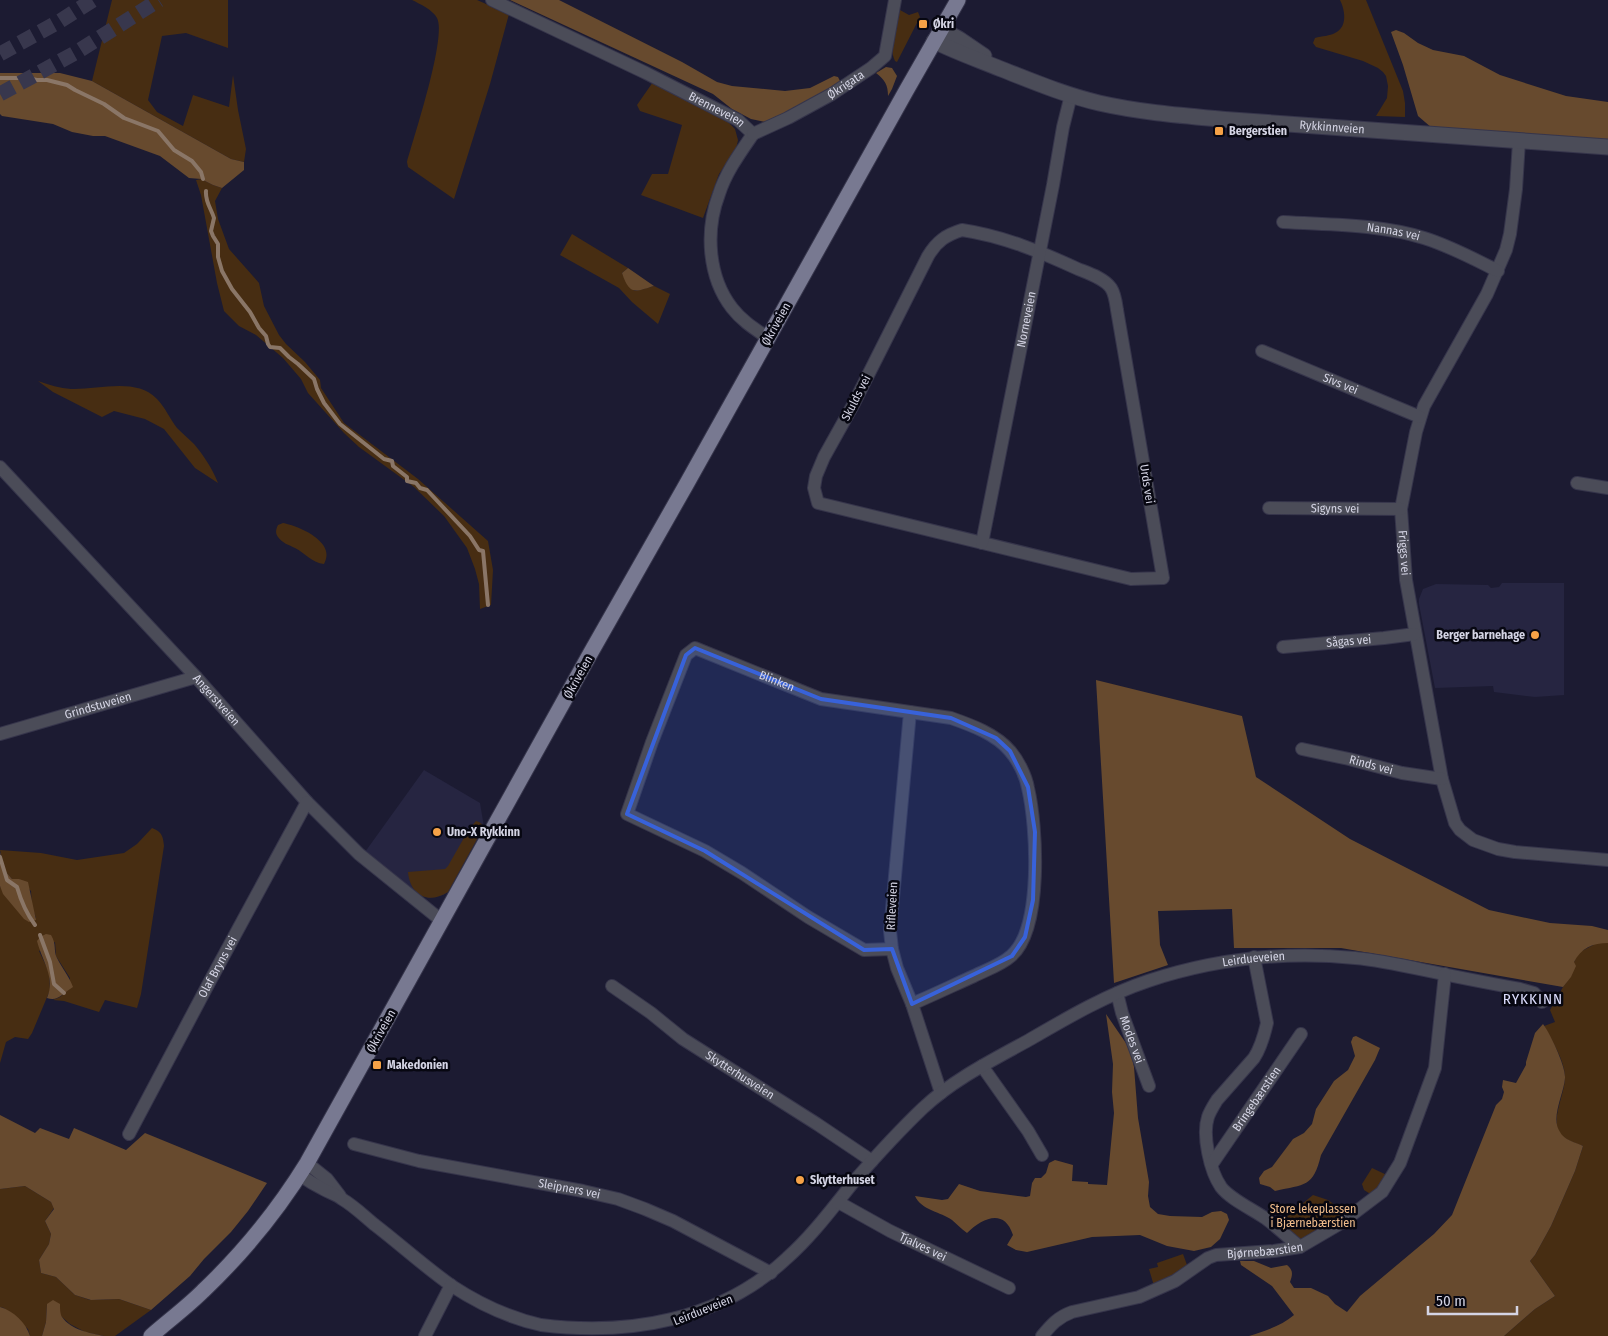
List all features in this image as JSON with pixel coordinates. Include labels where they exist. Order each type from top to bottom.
[{"type":"main road","name":"Økriveien","points":[[145,1336],[156,1331],[202,1292],[249,1242],[282,1201],[303,1169],[958,0]]},
{"type":"street","name":"Brenneveien","points":[[492,0],[646,73],[738,120],[753,134],[732,166],[719,194],[712,227],[711,252],[715,274],[723,295],[741,318],[768,338]]},
{"type":"street","name":"Økrigata","points":[[753,134],[788,118],[832,94],[871,68],[885,56],[895,0]]},
{"type":"street","name":"Rykkinnveien","points":[[938,35],[952,50],[1042,86],[1117,106],[1180,116],[1608,147]]},
{"type":"street","name":"Norneveien","points":[[982,544],[1063,127],[1071,95]]},
{"type":"street","name":"Friggs vei","points":[[1519,141],[1516,189],[1506,250],[1487,294],[1447,364],[1420,417],[1401,508],[1406,580],[1442,779],[1455,823],[1460,830],[1473,840],[1498,849],[1608,860]]},
{"type":"street","name":"Nannas vei","points":[[1283,222],[1365,227],[1407,233],[1445,246],[1498,271]]},
{"type":"street","name":"Skulds vei","points":[[982,544],[818,503],[814,488],[816,476],[824,457],[853,405],[934,247],[948,234],[962,230],[1040,251]]},
{"type":"street","name":"Urds vei","points":[[982,544],[1131,579],[1163,578],[1119,319],[1111,289],[1107,283],[1089,273],[1040,251]]},
{"type":"street","name":"Sivs vei","points":[[1262,351],[1420,417]]},
{"type":"street","name":"Angerstveien","points":[[0,467],[196,677],[307,802],[359,854],[442,921]]},
{"type":"street","points":[[1577,483],[1608,488]]},
{"type":"street","name":"Sigyns vei","points":[[1269,508],[1401,508]]},
{"type":"street","name":"Sågas vei","points":[[1283,647],[1415,634]]},
{"type":"street","name":"Blinken","points":[[892,948],[864,950],[704,851],[627,814],[652,742],[686,655],[695,648],[821,699],[951,718],[969,724],[996,738],[1010,750],[1020,767],[1028,787],[1035,832],[1035,877],[1031,918],[1024,938],[1012,956],[912,1004]]},
{"type":"street","name":"Grindstuveien","points":[[0,734],[196,677]]},
{"type":"street","name":"Rifleveien","points":[[910,712],[890,931],[897,968],[912,1004],[941,1093]]},
{"type":"street","name":"Rinds vei","points":[[1302,749],[1402,773],[1442,779]]},
{"type":"street","name":"Olaf Bryns vei","points":[[129,1134],[307,802]]},
{"type":"street","name":"Leirdueveien","points":[[303,1169],[320,1188],[341,1198],[451,1285],[487,1305],[537,1324],[579,1332],[636,1334],[680,1322],[742,1294],[771,1273],[801,1244],[872,1161],[924,1107],[941,1093],[982,1066],[1082,1010],[1116,993],[1148,981],[1191,969],[1254,957],[1359,958],[1534,993],[1542,1002]]},
{"type":"street","name":"Bringebærstien","points":[[1254,957],[1267,1024],[1265,1034],[1259,1051],[1217,1100],[1208,1118],[1207,1142],[1215,1176],[1222,1188],[1267,1220],[1300,1247]]},
{"type":"street","name":"Bjørnebærstien","points":[[1042,1336],[1053,1322],[1062,1316],[1139,1297],[1175,1280],[1208,1258],[1216,1255],[1274,1251],[1300,1247],[1341,1223],[1382,1192],[1397,1168],[1435,1068],[1445,974]]},
{"type":"street","name":"Skytterhusveien","points":[[612,986],[683,1039],[818,1124],[872,1161]]},
{"type":"street","name":"Modes vei","points":[[1116,993],[1149,1086]]},
{"type":"street","name":"Bringebærstien","points":[[1212,1164],[1302,1034]]},
{"type":"street","points":[[982,1066],[1028,1131],[1042,1155]]},
{"type":"street","name":"Sleipners vei","points":[[354,1144],[419,1161],[583,1191],[618,1200],[673,1221],[771,1273]]},
{"type":"street","name":"Tjalves vei","points":[[838,1202],[890,1231],[1009,1288]]},
{"type":"street","points":[[425,1336],[451,1285]]},
{"type":"highlighted area","points":[[695,648],[821,699],[951,718],[996,738],[1010,751],[1028,787],[1035,832],[1033,900],[1025,937],[1012,956],[912,1004],[892,949],[864,950],[705,851],[627,814],[686,655]]},
{"type":"shaded area","points":[[510,0],[559,0],[682,62],[717,82],[732,86],[785,91],[810,88],[834,76],[838,77],[840,81],[802,106],[765,122],[751,119],[732,109],[713,94]]},
{"type":"shaded area","points":[[1396,30],[1433,50],[1464,56],[1500,75],[1566,96],[1608,102],[1608,140],[1432,128],[1418,116],[1391,32]]},
{"type":"shaded area","points":[[886,67],[892,68],[897,76],[888,96],[885,83],[876,73]]},
{"type":"shaded area","points":[[0,73],[60,73],[92,81],[231,159],[244,162],[244,170],[222,188],[201,179],[189,178],[160,156],[105,136],[72,132],[53,124],[2,116],[0,114]]},
{"type":"shaded area","points":[[628,268],[654,286],[638,290],[631,289],[622,273]]},
{"type":"shaded area","points":[[1502,583],[1564,583],[1564,695],[1535,697],[1494,692],[1493,686],[1435,688],[1419,604],[1423,589],[1436,584],[1488,585],[1491,588],[1499,587]]},
{"type":"shaded area","points":[[1096,680],[1242,716],[1256,777],[1350,839],[1489,910],[1550,923],[1592,926],[1608,930],[1608,943],[1592,945],[1580,953],[1574,962],[1576,966],[1571,977],[1563,987],[1341,948],[1234,948],[1232,909],[1158,911],[1160,945],[1168,965],[1114,983]]},
{"type":"shaded area","points":[[424,770],[480,803],[484,827],[448,892],[430,898],[421,896],[365,852]]},
{"type":"shaded area","points":[[0,852],[5,871],[12,879],[28,882],[36,920],[29,922],[24,919],[3,894],[0,886]]},
{"type":"shaded area","points":[[46,934],[51,935],[57,958],[73,987],[54,999],[47,998],[50,983],[49,976],[37,941]]},
{"type":"shaded area","points":[[1106,1014],[1130,1049],[1134,1067],[1138,1118],[1149,1182],[1148,1196],[1150,1207],[1158,1214],[1170,1216],[1202,1217],[1212,1212],[1221,1211],[1227,1214],[1229,1220],[1220,1239],[1211,1247],[1194,1251],[1167,1246],[1140,1235],[1092,1237],[1027,1252],[1016,1250],[1007,1245],[1013,1235],[1004,1221],[993,1218],[986,1220],[967,1233],[952,1220],[922,1205],[915,1196],[942,1200],[948,1199],[959,1184],[980,1191],[1030,1196],[1032,1183],[1035,1178],[1041,1178],[1046,1173],[1049,1163],[1055,1160],[1073,1165],[1072,1181],[1107,1185],[1114,1113],[1112,1092],[1113,1064]]},
{"type":"shaded area","points":[[1543,1024],[1557,1050],[1565,1073],[1557,1113],[1557,1126],[1564,1137],[1583,1146],[1575,1171],[1551,1226],[1530,1261],[1555,1296],[1535,1309],[1504,1336],[1249,1336],[1278,1325],[1294,1315],[1272,1286],[1241,1265],[1240,1261],[1254,1261],[1271,1268],[1287,1265],[1291,1270],[1290,1282],[1294,1288],[1311,1288],[1328,1296],[1335,1304],[1347,1312],[1360,1296],[1434,1234],[1452,1215],[1496,1105],[1502,1099],[1504,1092],[1502,1087],[1503,1080],[1516,1083],[1526,1065],[1535,1033]]},
{"type":"shaded area","points":[[1356,1036],[1380,1048],[1321,1155],[1315,1174],[1306,1183],[1275,1191],[1270,1187],[1260,1184],[1259,1178],[1264,1171],[1272,1167],[1293,1139],[1304,1133],[1312,1124],[1316,1109],[1334,1081],[1348,1070],[1355,1056],[1351,1042],[1353,1037]]},
{"type":"shaded area","points":[[0,1115],[35,1133],[40,1128],[69,1139],[74,1128],[126,1150],[145,1133],[267,1183],[231,1232],[190,1276],[151,1310],[119,1299],[91,1300],[75,1295],[56,1277],[41,1273],[39,1260],[49,1244],[51,1234],[45,1221],[54,1209],[51,1202],[25,1186],[0,1189]]},
{"type":"shaded area","points":[[53,1300],[60,1304],[61,1316],[70,1325],[104,1336],[42,1336],[46,1322],[47,1304]]},
{"type":"shaded area","points":[[0,1307],[10,1311],[19,1318],[30,1336],[0,1336]]},
{"type":"green space","points":[[112,0],[228,0],[228,48],[186,33],[162,36],[148,100],[157,112],[183,126],[193,95],[229,107],[233,75],[246,149],[244,162],[231,159],[92,81]]},
{"type":"green space","points":[[412,0],[477,0],[509,14],[490,84],[454,199],[408,167],[407,162],[434,65],[439,29],[437,18],[433,12]]},
{"type":"green space","points":[[1340,0],[1366,0],[1403,91],[1405,117],[1376,116],[1387,98],[1388,86],[1383,72],[1363,61],[1316,47],[1313,43],[1315,38],[1333,34],[1342,27],[1344,13]]},
{"type":"green space","points":[[900,10],[909,15],[918,12],[920,17],[897,62],[893,55],[892,42]]},
{"type":"green space","points":[[653,82],[727,121],[735,129],[738,140],[736,149],[719,174],[703,218],[641,195],[652,174],[668,174],[682,125],[640,111],[637,105]]},
{"type":"green space","points":[[201,179],[222,188],[215,201],[218,219],[229,249],[259,283],[264,306],[279,335],[320,380],[321,388],[344,423],[418,479],[488,541],[493,570],[491,605],[480,609],[479,584],[467,548],[444,516],[414,487],[359,447],[308,393],[301,379],[283,358],[256,335],[239,326],[224,311],[201,195],[196,180]]},
{"type":"green space","points":[[572,234],[628,268],[622,273],[632,289],[637,291],[654,286],[670,294],[658,324],[619,288],[560,255]]},
{"type":"green space","points":[[38,381],[71,389],[128,386],[148,392],[160,402],[177,428],[198,449],[218,483],[195,468],[164,429],[145,419],[114,411],[102,417],[53,392]]},
{"type":"green space","points":[[283,523],[306,531],[321,542],[327,556],[324,564],[312,560],[280,539],[276,534],[276,530],[278,525]]},
{"type":"green space","points":[[476,821],[484,827],[448,892],[434,898],[421,896],[412,887],[408,872],[445,869],[469,829]]},
{"type":"green space","points":[[152,828],[161,835],[164,846],[141,994],[137,1008],[105,1000],[99,1012],[64,1001],[53,1000],[69,989],[70,978],[56,956],[55,942],[39,951],[49,972],[50,990],[32,1033],[28,1039],[15,1037],[6,1042],[0,1063],[0,886],[14,906],[36,918],[32,907],[31,891],[19,879],[12,879],[5,871],[0,850],[41,853],[77,860],[124,853],[137,844]]},
{"type":"green space","points":[[1597,943],[1608,943],[1608,1336],[1504,1336],[1535,1309],[1555,1296],[1530,1261],[1551,1226],[1575,1171],[1583,1146],[1564,1138],[1558,1130],[1557,1115],[1565,1076],[1557,1050],[1544,1026],[1555,1022],[1550,1010],[1571,976],[1578,953]]},
{"type":"green space","points":[[1372,1168],[1389,1176],[1372,1195],[1364,1190],[1362,1184]]},
{"type":"green space","points":[[25,1186],[51,1202],[54,1208],[45,1221],[51,1234],[49,1244],[39,1260],[41,1273],[56,1277],[75,1295],[90,1300],[119,1299],[151,1310],[115,1336],[104,1336],[85,1332],[70,1324],[47,1304],[46,1322],[42,1336],[30,1336],[28,1329],[4,1308],[0,1307],[0,1189]]},
{"type":"green space","name":"Store lekeplassen i Bjærnebærstien","points":[[1313,1195],[1328,1200],[1342,1210],[1340,1219],[1299,1241],[1280,1222]]},
{"type":"green space","points":[[1183,1254],[1187,1265],[1181,1271],[1154,1286],[1149,1269],[1158,1267],[1157,1263]]},
{"type":"waterway","points":[[0,78],[47,80],[67,85],[104,104],[124,118],[158,131],[174,150],[192,161],[201,172],[203,179]]},
{"type":"waterway","points":[[206,191],[207,202],[214,218],[211,231],[218,244],[218,257],[222,271],[232,289],[266,336],[270,347],[280,348],[314,379],[324,403],[340,424],[384,459],[392,461],[393,466],[407,477],[407,481],[416,483],[420,488],[427,490],[470,536],[479,550],[483,551],[488,605]]},
{"type":"waterway","points":[[0,857],[7,880],[17,887],[24,907],[35,925]]},
{"type":"waterway","points":[[40,935],[50,962],[54,984],[64,993]]},
{"type":"tunnel","points":[[0,54],[60,21],[93,0]]},
{"type":"tunnel","points":[[0,94],[77,52],[159,0]]},
{"type":"place","name":"Økri","points":[[923,24]]},
{"type":"place","name":"Bergerstien","points":[[1219,131]]},
{"type":"place","name":"Berger barnehage","points":[[1535,635]]},
{"type":"place","name":"Uno-X Rykkinn","points":[[437,832]]},
{"type":"place","name":"Makedonien","points":[[377,1065]]},
{"type":"place","name":"Skytterhuset","points":[[800,1180]]},
{"type":"district","name":"RYKKINN","points":[[1533,999]]}]
